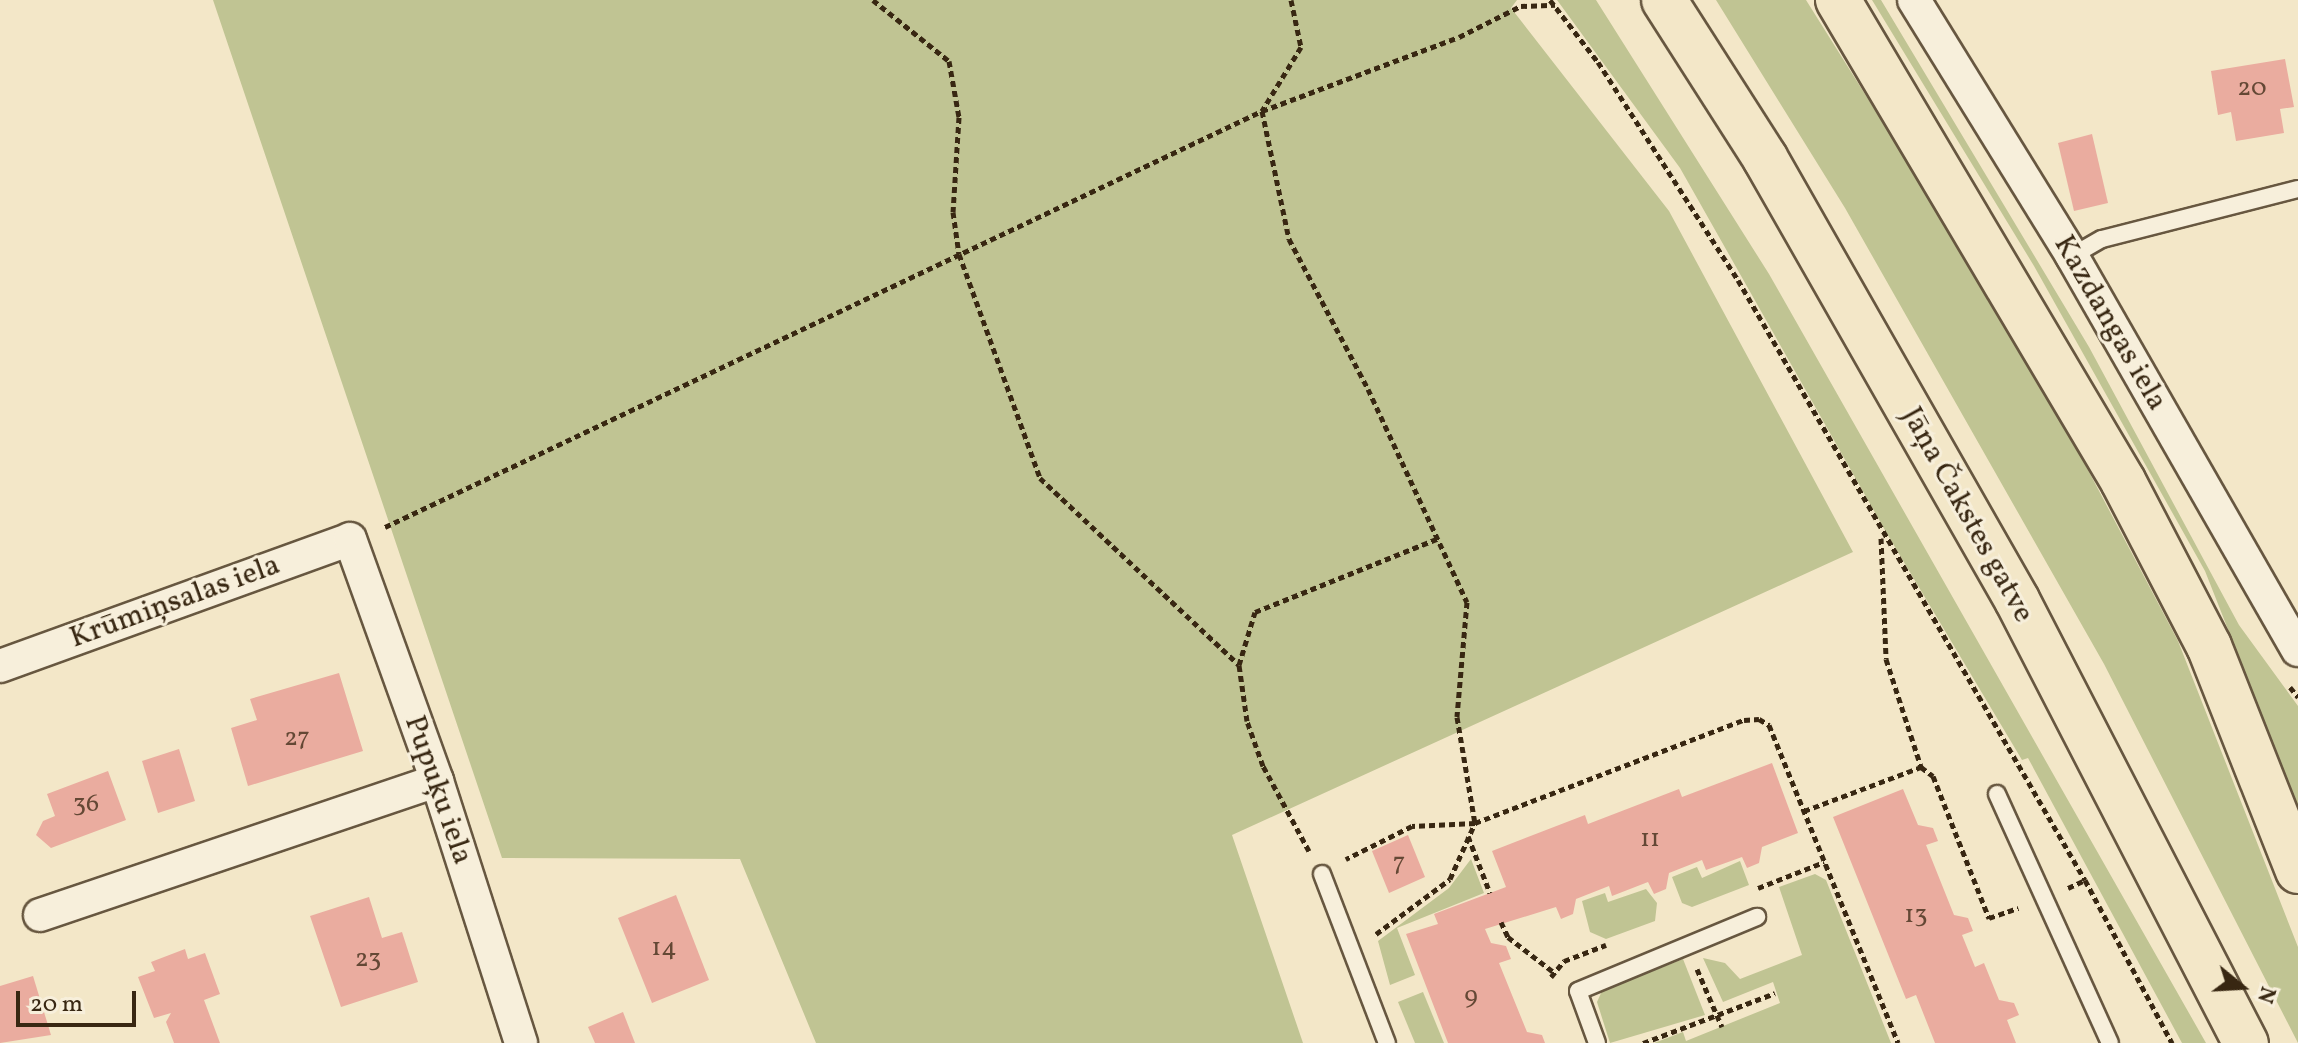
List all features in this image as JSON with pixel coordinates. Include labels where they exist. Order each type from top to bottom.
[{"type":"highway","name":"Jāņa Čakstes gatve","points":[[1664,0],[1765,158],[2009,586],[2246,1043]]},
{"type":"highway","points":[[1838,0],[2123,481],[2209,646],[2298,871]]},
{"type":"street","name":"Kazdangas iela","points":[[1914,0],[2072,256],[2298,650]]},
{"type":"street","name":"Krūmiņsalas iela","points":[[0,666],[350,539]]},
{"type":"street","name":"Pupuķu iela","points":[[350,539],[437,781],[521,1043]]},
{"type":"street","points":[[40,915],[437,781]]},
{"type":"lane","points":[[2072,256],[2102,239],[2298,189]]},
{"type":"lane","points":[[1997,794],[2110,1043]]},
{"type":"lane","points":[[1322,874],[1348,952],[1387,1043]]},
{"type":"lane","points":[[1597,1043],[1578,991],[1757,917]]},
{"type":"path","points":[[873,0],[949,61],[959,117],[953,212],[959,254],[1040,478],[1239,665]]},
{"type":"path","points":[[1291,0],[1301,47],[1262,111],[1289,239],[1368,389],[1467,602],[1457,717],[1475,823],[1467,835],[1450,879],[1348,952]]},
{"type":"path","points":[[350,539],[401,521],[1262,111],[1459,37],[1523,3],[1552,2],[1738,280],[1881,534],[2085,880],[2172,1043]]},
{"type":"path","points":[[1881,534],[1886,659],[1921,767]]},
{"type":"path","points":[[1439,538],[1255,612],[1239,665],[1247,721],[1263,766],[1322,874],[1412,826],[1475,823],[1744,720],[1769,725],[1898,1043]]},
{"type":"path","points":[[1804,811],[1910,766],[1921,767],[1933,776],[1989,918],[2045,899]]},
{"type":"path","points":[[1467,835],[1490,893]]},
{"type":"path","points":[[1501,922],[1508,937],[1578,991]]},
{"type":"path","points":[[1687,946],[1722,1027]]},
{"type":"path","points":[[1643,1043],[1775,993]]},
{"type":"green space","points":[[213,0],[1517,0],[1511,8],[1669,211],[1853,552],[1232,835],[1303,1043],[816,1043],[740,859],[502,858]]},
{"type":"green space","points":[[1557,0],[1596,0],[1769,274],[2206,1043],[2182,1043],[2028,758],[2022,760],[1886,532],[1680,168]]},
{"type":"green space","points":[[1716,0],[1806,0],[1952,233],[2078,451],[2178,641],[2298,947],[2298,1043],[2104,664],[1845,208]]},
{"type":"green space","points":[[1872,0],[1881,0],[2089,347],[2239,625],[2298,706],[2298,807],[2205,571],[2034,266]]},
{"type":"green space","points":[[1471,859],[1484,893],[1397,928],[1415,975],[1390,985],[1378,941],[1449,888]]},
{"type":"green space","points":[[1740,861],[1749,885],[1692,907],[1682,903],[1672,877],[1697,867],[1702,878]]},
{"type":"green space","points":[[1815,874],[1826,880],[1891,1043],[1654,1043],[1683,1032],[1686,1041],[1780,1003],[1773,982],[1723,1002],[1703,958],[1725,963],[1740,979],[1802,955],[1779,887]]},
{"type":"green space","points":[[1646,889],[1657,903],[1655,921],[1606,939],[1590,932],[1582,901],[1605,893],[1608,902]]},
{"type":"green space","points":[[1683,959],[1705,1015],[1610,1043],[1597,1002],[1602,991]]},
{"type":"green space","points":[[1423,992],[1444,1043],[1415,1043],[1398,1002]]},
{"type":"building","points":[[2285,59],[2294,107],[2280,109],[2284,133],[2236,141],[2231,112],[2218,115],[2211,71]]},
{"type":"building","points":[[2092,134],[2108,203],[2074,211],[2058,143]]},
{"type":"building","points":[[339,673],[363,751],[248,786],[231,728],[257,720],[250,699]]},
{"type":"building","points":[[179,749],[195,801],[158,813],[142,761]]},
{"type":"building","points":[[1772,763],[1798,833],[1762,847],[1759,863],[1747,868],[1742,857],[1706,870],[1702,860],[1669,873],[1666,889],[1654,894],[1648,882],[1612,896],[1609,886],[1576,899],[1573,914],[1561,919],[1556,907],[1485,929],[1491,943],[1506,946],[1511,959],[1499,963],[1527,1032],[1542,1035],[1545,1043],[1448,1043],[1406,934],[1438,924],[1434,914],[1506,887],[1492,851],[1585,815],[1588,824],[1679,789],[1682,797]]},
{"type":"building","points":[[108,771],[126,820],[51,848],[36,835],[43,821],[55,816],[47,794]]},
{"type":"building","points":[[1903,789],[1918,825],[1933,828],[1938,841],[1926,845],[1954,915],[1968,918],[1973,931],[1962,935],[1975,967],[1984,963],[1999,1000],[2014,1003],[2019,1015],[2007,1020],[2016,1043],[1935,1043],[1916,995],[1906,999],[1833,817]]},
{"type":"building","points":[[1408,835],[1425,877],[1389,893],[1372,851]]},
{"type":"building","points":[[676,895],[709,980],[652,1003],[618,918]]},
{"type":"building","points":[[369,897],[382,938],[402,932],[418,982],[341,1007],[310,916]]},
{"type":"building","points":[[185,949],[188,959],[205,953],[220,994],[204,1000],[220,1043],[174,1043],[166,1022],[171,1013],[154,1018],[138,977],[155,971],[151,962]]},
{"type":"building","points":[[33,976],[51,1035],[0,1043],[0,986]]},
{"type":"building","points":[[623,1012],[635,1043],[595,1043],[588,1027]]}]
